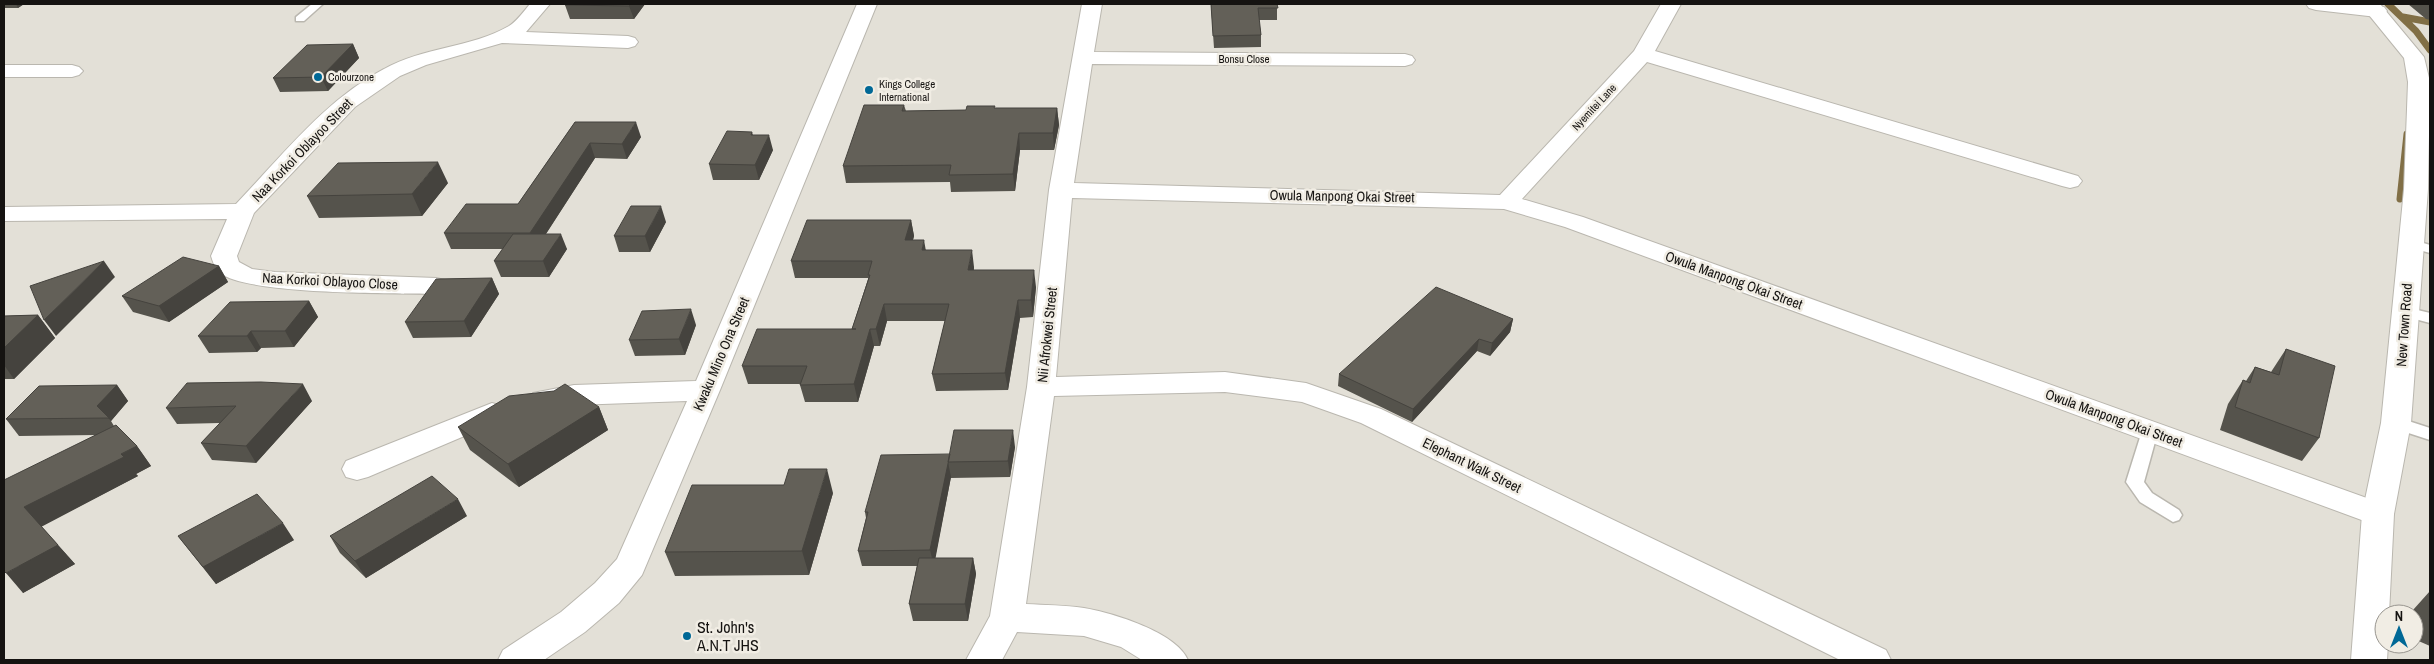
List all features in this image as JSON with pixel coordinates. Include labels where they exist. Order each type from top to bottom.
[{"type":"street","name":"Naa Korkoi Oblayoo Street","points":[[4,214],[242,211],[347,102],[369,86],[419,60],[501,37],[518,28],[540,4]]},
{"type":"street","name":"Kwaku Mino Ona Street","points":[[516,660],[580,616],[607,593],[630,566],[706,390],[867,4]]},
{"type":"street","name":"Nii Afrokwei Street","points":[[984,660],[1007,617],[1042,387],[1061,190],[1092,4]]},
{"type":"street","name":"Nyemitei Lane","points":[[1506,202],[1642,54],[1670,4]]},
{"type":"street","points":[[2316,4],[2374,7]]},
{"type":"street","name":"New Town Road","points":[[2369,660],[2378,514],[2418,315],[2422,203],[2416,189],[2425,83],[2414,57],[2374,7]]},
{"type":"street","name":"Naa Korkoi Oblayoo Street","points":[[501,37],[628,42]]},
{"type":"street","points":[[1642,54],[2070,181]]},
{"type":"street","name":"Bonsu Close","points":[[1083,58],[1405,60]]},
{"type":"street","points":[[4,71],[72,71]]},
{"type":"street","name":"Owula Manpong Okai Street","points":[[1061,190],[1506,202],[1574,222],[2378,514]]},
{"type":"street","name":"Naa Korkoi Oblayoo Close","points":[[242,211],[224,256],[228,268],[246,276],[275,280],[436,286]]},
{"type":"street","name":"Elephant Walk Street","points":[[1042,387],[1224,382],[1306,393],[1370,416],[1873,660]]},
{"type":"street","points":[[357,469],[495,412],[533,401],[574,395],[706,390]]},
{"type":"street","points":[[1007,617],[1084,622],[1132,636],[1170,660]]},
{"type":"lane","points":[[300,19],[318,4]]},
{"type":"lane","points":[[2396,423],[2430,434]]},
{"type":"lane","points":[[2150,431],[2135,482],[2138,490],[2147,498],[2174,515]]},
{"type":"building","points":[[566,4],[631,4],[629,6]]},
{"type":"building","points":[[1211,4],[1277,4],[1278,8],[1258,8],[1261,35],[1213,36]]},
{"type":"building","points":[[353,44],[321,77],[273,78],[307,45]]},
{"type":"building","points":[[864,105],[904,105],[902,111],[966,110],[967,106],[1057,108],[1053,133],[1019,133],[1013,174],[949,175],[951,165],[843,166]]},
{"type":"building","points":[[575,122],[636,122],[622,144],[590,143],[530,233],[444,233],[466,204],[518,204]]},
{"type":"building","points":[[727,131],[752,132],[751,135],[769,135],[755,165],[709,164]]},
{"type":"building","points":[[438,162],[412,194],[307,196],[338,163]]},
{"type":"building","points":[[631,206],[661,206],[645,236],[614,236]]},
{"type":"building","points":[[807,220],[911,220],[905,240],[924,240],[922,250],[972,250],[968,270],[1034,270],[1031,300],[1018,300],[1005,373],[932,374],[949,304],[884,304],[876,329],[870,329],[854,384],[800,385],[807,366],[742,366],[757,329],[852,329],[870,275],[868,275],[872,261],[791,261]]},
{"type":"building","points":[[513,234],[561,234],[543,261],[494,261]]},
{"type":"building","points":[[183,257],[219,266],[159,306],[122,296]]},
{"type":"building","points":[[104,261],[44,320],[30,286]]},
{"type":"building","points":[[492,278],[464,321],[405,322],[436,279]]},
{"type":"building","points":[[1436,287],[1513,319],[1492,343],[1479,339],[1413,409],[1339,374]]},
{"type":"building","points":[[309,301],[285,331],[251,331],[247,336],[198,336],[230,302]]},
{"type":"building","points":[[691,309],[679,339],[629,340],[642,311]]},
{"type":"building","points":[[38,315],[4,348],[4,316]]},
{"type":"building","points":[[2286,349],[2335,366],[2319,438],[2235,407],[2243,380],[2250,383],[2255,367],[2279,375]]},
{"type":"building","points":[[261,382],[303,384],[246,446],[201,443],[236,406],[166,408],[187,383]]},
{"type":"building","points":[[565,384],[599,407],[508,464],[458,427],[509,396],[554,391]]},
{"type":"building","points":[[117,385],[97,406],[109,418],[6,419],[39,386]]},
{"type":"building","points":[[116,425],[137,446],[121,454],[124,457],[24,507],[58,545],[6,573],[4,571],[4,480]]},
{"type":"building","points":[[954,430],[1013,430],[1008,461],[948,462]]},
{"type":"building","points":[[950,454],[930,550],[858,551],[868,512],[865,512],[881,455]]},
{"type":"building","points":[[789,469],[827,469],[802,551],[665,552],[692,485],[784,485]]},
{"type":"building","points":[[432,476],[458,499],[355,561],[330,536]]},
{"type":"building","points":[[257,494],[283,523],[203,567],[178,536]]},
{"type":"building","points":[[919,558],[973,558],[965,604],[909,604]]},
{"type":"waterway","points":[[2388,4],[2416,31],[2430,50]]},
{"type":"waterway","points":[[2403,17],[2430,22]]},
{"type":"waterway","points":[[2400,199],[2407,134]]},
{"type":"place","name":"Colourzone","points":[[318,77]]},
{"type":"place","name":"Kings College International","points":[[869,90]]},
{"type":"place","name":"St. John's A.N.T JHS","points":[[687,636]]}]
